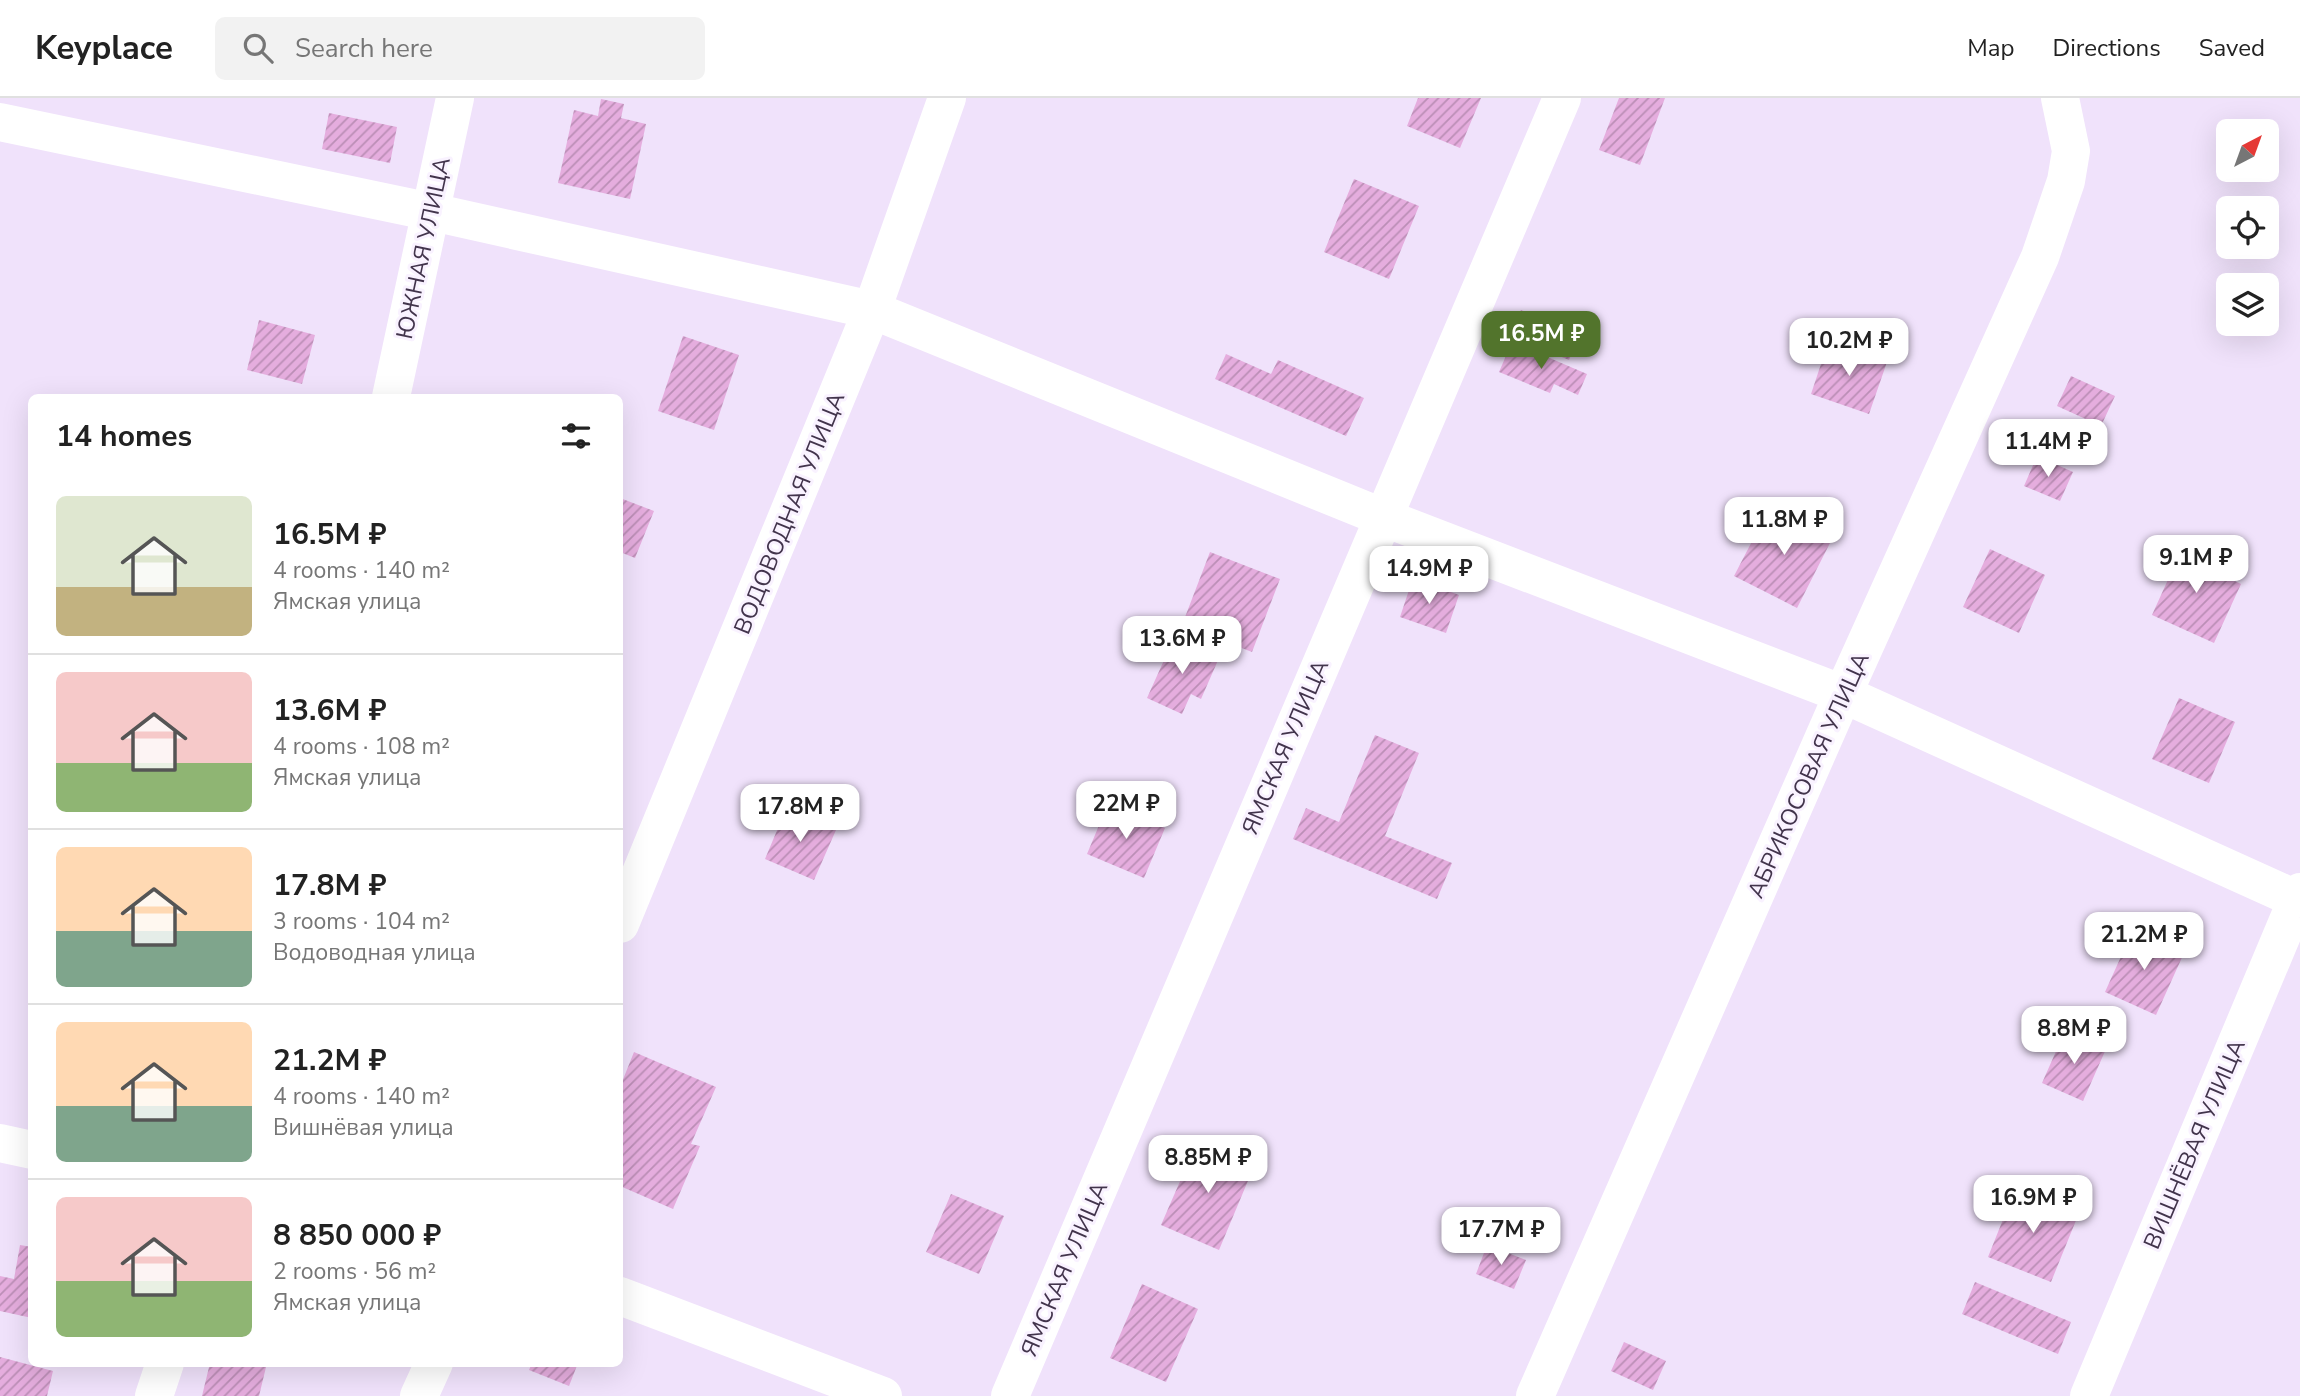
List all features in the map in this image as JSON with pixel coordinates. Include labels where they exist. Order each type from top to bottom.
[{"type":"street","name":"ЮЖНАЯ УЛИЦА","points":[[392,394],[455,98]]},
{"type":"street","name":"ВОДОВОДНАЯ УЛИЦА","points":[[623,917],[872,310],[947,98]]},
{"type":"street","name":"ЯМСКАЯ УЛИЦА","points":[[1010,1396],[1562,98]]},
{"type":"street","name":"АБРИКОСОВАЯ УЛИЦА","points":[[1535,1396],[1843,694],[2040,257],[2066,181],[2071,151],[2060,98]]},
{"type":"street","points":[[0,121],[432,212],[872,310],[1382,517],[1843,694],[2298,896]]},
{"type":"street","name":"ВИШНЁВАЯ УЛИЦА","points":[[2090,1396],[2298,896]]},
{"type":"street","points":[[0,1143],[28,1149]]},
{"type":"street","points":[[623,1297],[883,1396]]},
{"type":"street","points":[[154,1396],[164,1367]]},
{"type":"street","points":[[419,1396],[432,1367]]},
{"type":"building","points":[[1418,98],[1481,98],[1460,148],[1407,126]]},
{"type":"building","points":[[1619,98],[1665,98],[1640,165],[1599,150]]},
{"type":"building","points":[[601,99],[624,104],[621,118],[646,124],[630,199],[558,183],[574,110],[598,116]]},
{"type":"building","points":[[329,113],[397,127],[390,163],[322,149]]},
{"type":"building","points":[[1354,179],[1419,206],[1389,279],[1324,252]]},
{"type":"building","points":[[1521,310],[1580,335],[1569,360],[1511,336]]},
{"type":"building","points":[[259,320],[315,335],[302,384],[247,370]]},
{"type":"building","points":[[683,336],[739,355],[714,430],[658,411]]},
{"type":"building","points":[[1512,342],[1587,374],[1578,395],[1554,384],[1550,393],[1499,372]]},
{"type":"building","points":[[1828,343],[1887,362],[1869,414],[1811,394]]},
{"type":"building","points":[[1226,354],[1271,374],[1278,360],[1364,398],[1346,436],[1215,379]]},
{"type":"building","points":[[2071,376],[2115,396],[2101,426],[2057,406]]},
{"type":"building","points":[[2037,456],[2073,472],[2060,501],[2024,486]]},
{"type":"building","points":[[623,499],[654,511],[635,558],[623,553]]},
{"type":"building","points":[[1783,506],[1818,524],[1815,536],[1830,543],[1797,608],[1734,576],[1761,524],[1771,530]]},
{"type":"building","points":[[2185,542],[2213,555],[2208,568],[2241,584],[2214,643],[2152,615]]},
{"type":"building","points":[[1990,549],[2045,575],[2019,633],[1963,607]]},
{"type":"building","points":[[1210,552],[1280,579],[1252,652],[1182,625]]},
{"type":"building","points":[[1413,578],[1459,595],[1446,633],[1400,617]]},
{"type":"building","points":[[1174,638],[1219,658],[1201,699],[1191,694],[1182,714],[1147,698]]},
{"type":"building","points":[[2179,698],[2235,722],[2209,783],[2152,759]]},
{"type":"building","points":[[1375,735],[1419,753],[1385,836],[1452,863],[1437,899],[1293,839],[1306,808],[1339,822]]},
{"type":"building","points":[[1108,804],[1165,828],[1144,878],[1087,854]]},
{"type":"building","points":[[786,809],[836,830],[814,880],[765,859]]},
{"type":"building","points":[[2133,930],[2184,953],[2156,1015],[2105,992]]},
{"type":"building","points":[[2065,1031],[2106,1049],[2083,1101],[2042,1083]]},
{"type":"building","points":[[634,1052],[716,1087],[691,1144],[700,1146],[673,1209],[623,1187],[623,1080]]},
{"type":"building","points":[[1198,1140],[1255,1164],[1219,1250],[1161,1225]]},
{"type":"building","points":[[2016,1187],[2079,1213],[2051,1282],[1988,1257]]},
{"type":"building","points":[[951,1194],[1004,1216],[979,1274],[926,1252]]},
{"type":"building","points":[[20,1245],[28,1246],[28,1317],[0,1311],[0,1276],[14,1279]]},
{"type":"building","points":[[1487,1245],[1526,1260],[1514,1289],[1476,1274]]},
{"type":"building","points":[[1975,1282],[2071,1322],[2058,1354],[1962,1314]]},
{"type":"building","points":[[1142,1284],[1198,1309],[1166,1382],[1110,1358]]},
{"type":"building","points":[[1624,1342],[1666,1361],[1653,1390],[1611,1371]]},
{"type":"building","points":[[0,1357],[28,1364],[28,1367],[53,1371],[47,1396],[0,1396]]},
{"type":"building","points":[[209,1367],[266,1367],[259,1396],[202,1396]]},
{"type":"building","points":[[530,1367],[576,1367],[569,1386],[529,1370]]}]
